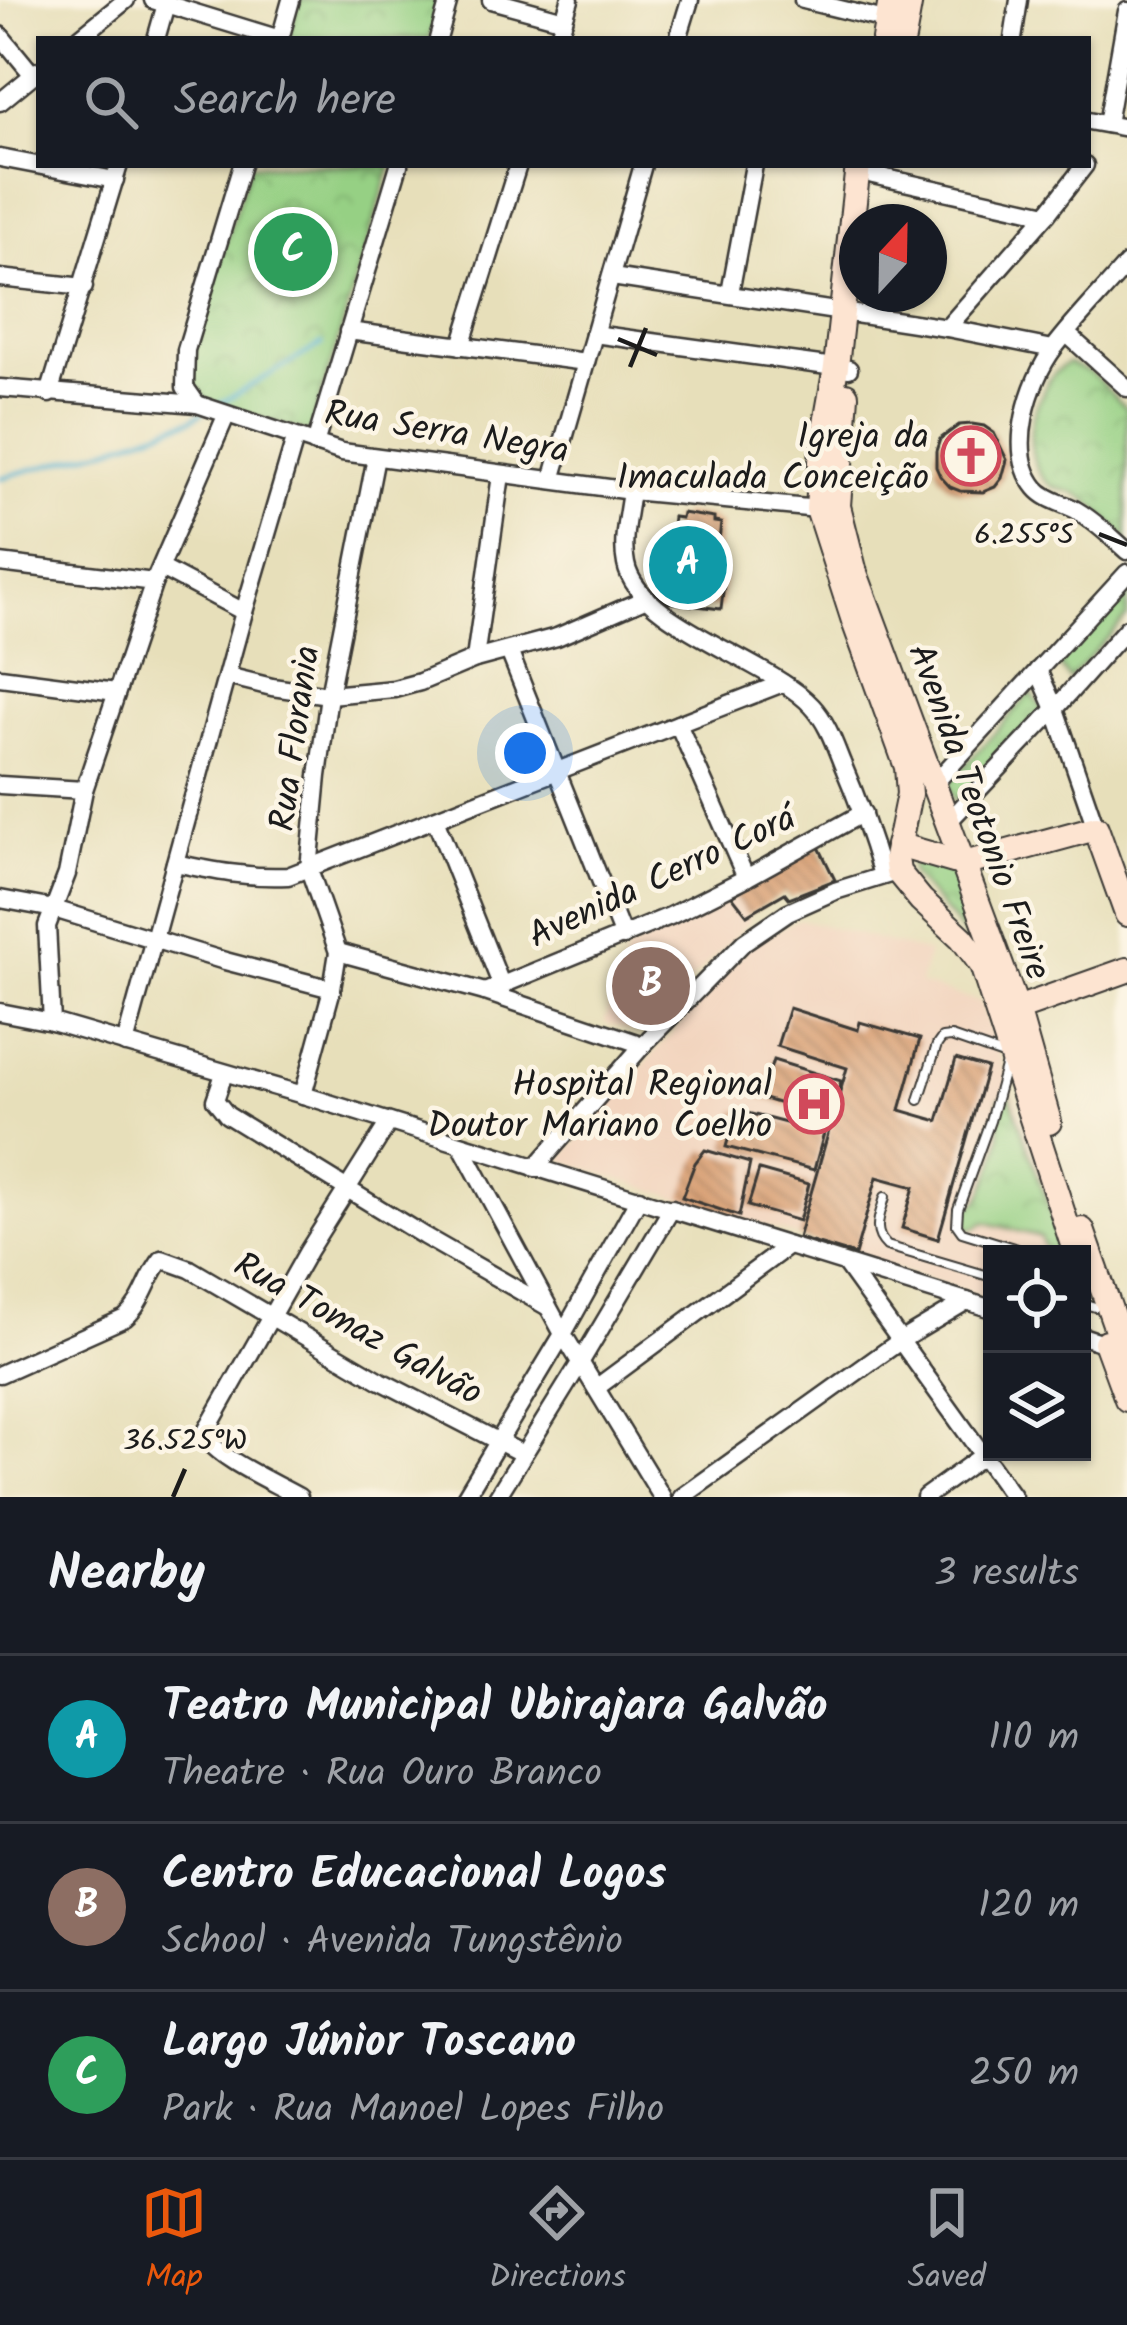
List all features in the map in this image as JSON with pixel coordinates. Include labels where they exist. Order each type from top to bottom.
[{"type":"main road","points":[[867,204],[869,168]]},
{"type":"main road","name":"Avenida Teotonio Freire","points":[[869,168],[842,368],[838,506],[910,781],[890,874],[962,938],[1007,1013],[1008,1053],[1073,1245]]},
{"type":"main road","name":"Avenida Teotonio Freire","points":[[842,368],[822,446],[818,509],[964,864],[1007,1013],[1092,1261],[1105,1346]]},
{"type":"main road","points":[[898,845],[964,864],[1096,828],[1121,878],[1127,914]]},
{"type":"main road","points":[[1007,1013],[1127,970]]},
{"type":"main road","name":"Avenida Teotonio Freire","points":[[1091,1312],[1127,1399]]},
{"type":"street","points":[[281,36],[291,0]]},
{"type":"street","points":[[439,36],[449,0]]},
{"type":"street","points":[[490,0],[564,20]]},
{"type":"street","points":[[559,36],[570,0]]},
{"type":"street","points":[[680,36],[690,0]]},
{"type":"street","points":[[803,0],[897,20]]},
{"type":"street","points":[[1013,36],[1019,0]]},
{"type":"street","points":[[82,36],[124,1]]},
{"type":"street","points":[[156,36],[159,2],[270,36]]},
{"type":"street","points":[[1127,11],[1097,122],[1127,128]]},
{"type":"street","points":[[0,35],[36,73],[0,102]]},
{"type":"street","points":[[0,158],[36,163]]},
{"type":"street","points":[[50,394],[117,173],[78,168]]},
{"type":"street","points":[[197,404],[185,387],[186,350],[241,168]]},
{"type":"street","points":[[315,444],[398,168]]},
{"type":"street","points":[[460,346],[517,168]]},
{"type":"street","points":[[552,480],[642,168]]},
{"type":"street","points":[[730,293],[753,168]]},
{"type":"street","points":[[869,168],[1047,214]]},
{"type":"street","points":[[947,328],[1082,168]]},
{"type":"street","points":[[1127,264],[1053,349],[1027,404],[1021,444],[1035,487],[1093,522],[1127,551]]},
{"type":"street","points":[[612,277],[947,328],[1053,349]]},
{"type":"street","points":[[0,278],[84,287]]},
{"type":"street","points":[[348,331],[586,362]]},
{"type":"street","points":[[594,334],[842,368]]},
{"type":"street","points":[[1067,334],[1127,388]]},
{"type":"street","name":"Rua Serra Negra","points":[[0,388],[197,404],[342,452],[631,491],[818,509]]},
{"type":"street","points":[[52,1022],[47,926],[67,874],[84,790],[158,575],[226,416]]},
{"type":"street","points":[[125,1044],[295,439]]},
{"type":"street","name":"Rua Florania","points":[[303,1095],[338,952],[309,869],[329,695],[376,457]]},
{"type":"street","points":[[475,659],[502,475]]},
{"type":"street","points":[[536,1168],[643,1045],[766,924],[835,891],[890,874],[827,727],[803,697],[694,633],[636,586],[626,569],[624,543],[631,491]]},
{"type":"street","points":[[0,563],[158,575],[244,612]]},
{"type":"street","points":[[933,784],[1127,573]]},
{"type":"street","points":[[227,676],[329,695],[394,689],[475,659],[556,637],[647,598]]},
{"type":"street","points":[[949,821],[1127,628]]},
{"type":"street","points":[[509,651],[623,937]]},
{"type":"street","points":[[1038,670],[1096,828]]},
{"type":"street","points":[[0,676],[116,692]]},
{"type":"street","points":[[176,863],[234,875],[288,876],[783,683]]},
{"type":"street","points":[[678,724],[746,878]]},
{"type":"street","points":[[0,785],[84,790]]},
{"type":"street","points":[[435,819],[493,988]]},
{"type":"street","points":[[866,821],[898,845]]},
{"type":"street","name":"Avenida Cerro Corá","points":[[493,988],[623,937],[866,821]]},
{"type":"street","points":[[0,899],[54,909],[332,989]]},
{"type":"street","points":[[338,952],[493,988],[643,1045]]},
{"type":"street","points":[[0,1012],[52,1022],[303,1095],[983,1306]]},
{"type":"street","points":[[224,1074],[215,1100],[227,1115],[548,1307]]},
{"type":"street","points":[[298,1497],[220,1452],[204,1435],[308,1251],[389,1122]]},
{"type":"street","points":[[461,1145],[580,1364],[662,1497]]},
{"type":"street","points":[[465,1497],[639,1198]]},
{"type":"street","points":[[496,1497],[672,1208]]},
{"type":"street","points":[[596,1388],[788,1246]]},
{"type":"street","name":"Rua Tomaz Galvão","points":[[0,1374],[125,1318],[140,1301],[162,1259],[190,1269],[381,1381],[523,1454]]},
{"type":"street","points":[[845,1264],[1013,1497]]},
{"type":"street","points":[[682,1497],[900,1341],[967,1301]]},
{"type":"street","points":[[925,1497],[982,1456]]},
{"type":"lane","points":[[919,1100],[943,1038],[1008,1053],[957,1225],[962,1232],[1005,1245]]},
{"type":"lane","points":[[885,1197],[877,1227],[878,1238],[887,1246],[983,1274]]},
{"type":"shaded area","points":[[732,896],[751,920],[639,1033],[604,1023],[627,950]]},
{"type":"shaded area","name":"Hospital Regional Doutor Mariano Coelho","points":[[799,919],[928,953],[920,984],[981,1002],[1066,1245],[983,1245],[983,1297],[560,1160],[750,944]]},
{"type":"green space","points":[[300,0],[441,0],[430,36],[289,36]]},
{"type":"green space","points":[[249,168],[390,168],[310,433],[213,404],[201,395],[192,377],[195,340]]},
{"type":"green space","points":[[1068,363],[1091,373],[1127,409],[1127,540],[1085,499],[1044,479],[1034,461],[1031,427],[1036,408],[1052,376]]},
{"type":"green space","points":[[1125,586],[1127,617],[1069,679],[1057,662]]},
{"type":"green space","points":[[1031,693],[1044,711],[955,801],[948,784]]},
{"type":"green space","points":[[927,860],[955,871],[986,959],[911,873],[912,863]]},
{"type":"green space","points":[[1009,1094],[1063,1245],[1044,1245],[1040,1237],[985,1222],[973,1229],[963,1226],[964,1215],[979,1200],[997,1152],[999,1099]]},
{"type":"building","name":"Igreja da Imaculada Conceição","points":[[972,424],[994,433],[1007,460],[1002,478],[983,492],[950,487],[936,467],[940,439],[959,425]]},
{"type":"building","points":[[682,513],[721,523],[715,574],[725,576],[721,609],[666,602],[656,592],[651,569],[668,560],[673,517],[681,518]]},
{"type":"building","points":[[818,845],[835,880],[789,898],[785,893],[747,915],[732,896]]},
{"type":"building","points":[[789,1008],[858,1030],[860,1022],[920,1039],[900,1110],[938,1121],[956,1059],[987,1068],[938,1239],[902,1228],[914,1187],[877,1177],[855,1255],[798,1238],[847,1068],[777,1046]]},
{"type":"building","points":[[773,1060],[841,1081],[830,1119],[761,1098]]},
{"type":"building","points":[[736,1110],[824,1133],[814,1170],[726,1147]]},
{"type":"building","points":[[705,1150],[750,1163],[739,1216],[682,1197]]},
{"type":"building","points":[[759,1170],[809,1184],[799,1221],[748,1206]]},
{"type":"waterway","points":[[218,405],[322,344]]},
{"type":"waterway","points":[[0,478],[103,450],[203,413]]},
{"type":"place","name":"Largo Júnior Toscano","points":[[293,252]]},
{"type":"place","name":"Igreja da Imaculada Conceição","points":[[971,456]]},
{"type":"place","name":"Teatro Municipal Ubirajara Galvão","points":[[688,565]]},
{"type":"place","name":"Centro Educacional Logos","points":[[651,986]]},
{"type":"place","name":"Hospital Regional Doutor Mariano Coelho","points":[[814,1104]]}]
